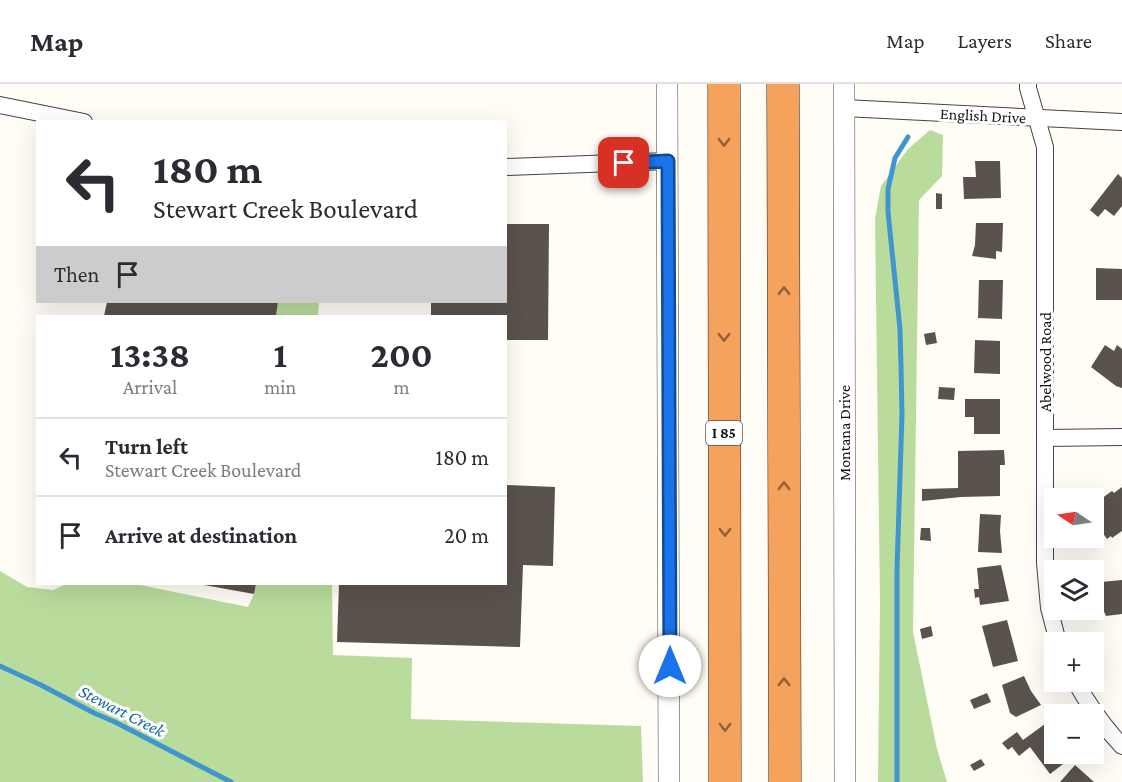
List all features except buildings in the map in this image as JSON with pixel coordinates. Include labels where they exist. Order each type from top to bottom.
[{"type":"highway","name":"I 85","points":[[724,84],[725,782]]},
{"type":"highway","points":[[783,84],[785,782]]},
{"type":"street","points":[[667,84],[669,782]]},
{"type":"street","name":"Montana Drive","points":[[844,84],[845,782]]},
{"type":"street","name":"Abelwood Road","points":[[1028,84],[1044,147],[1045,563],[1049,608],[1055,632]]},
{"type":"street","points":[[0,105],[74,120]]},
{"type":"street","name":"English Drive","points":[[844,108],[1122,122]]},
{"type":"street","points":[[507,167],[668,161]]},
{"type":"street","points":[[1045,438],[1122,438]]},
{"type":"street","points":[[1081,692],[1089,706],[1122,746]]},
{"type":"green space","points":[[930,130],[943,135],[942,176],[919,200],[913,632],[937,749],[947,782],[878,782],[880,603],[875,219],[881,186],[908,149]]},
{"type":"green space","points":[[278,303],[319,303],[318,315],[276,315]]},
{"type":"green space","points":[[0,571],[27,587],[53,590],[64,585],[140,585],[248,607],[256,585],[332,585],[333,655],[412,658],[411,719],[641,726],[643,782],[0,782]]},
{"type":"waterway","points":[[897,782],[897,570],[902,414],[900,329],[888,212],[888,189],[895,158],[908,137]]},
{"type":"waterway","name":"Stewart Creek","points":[[0,666],[231,782]]},
{"type":"route","points":[[624,163],[668,161],[670,666]]}]
